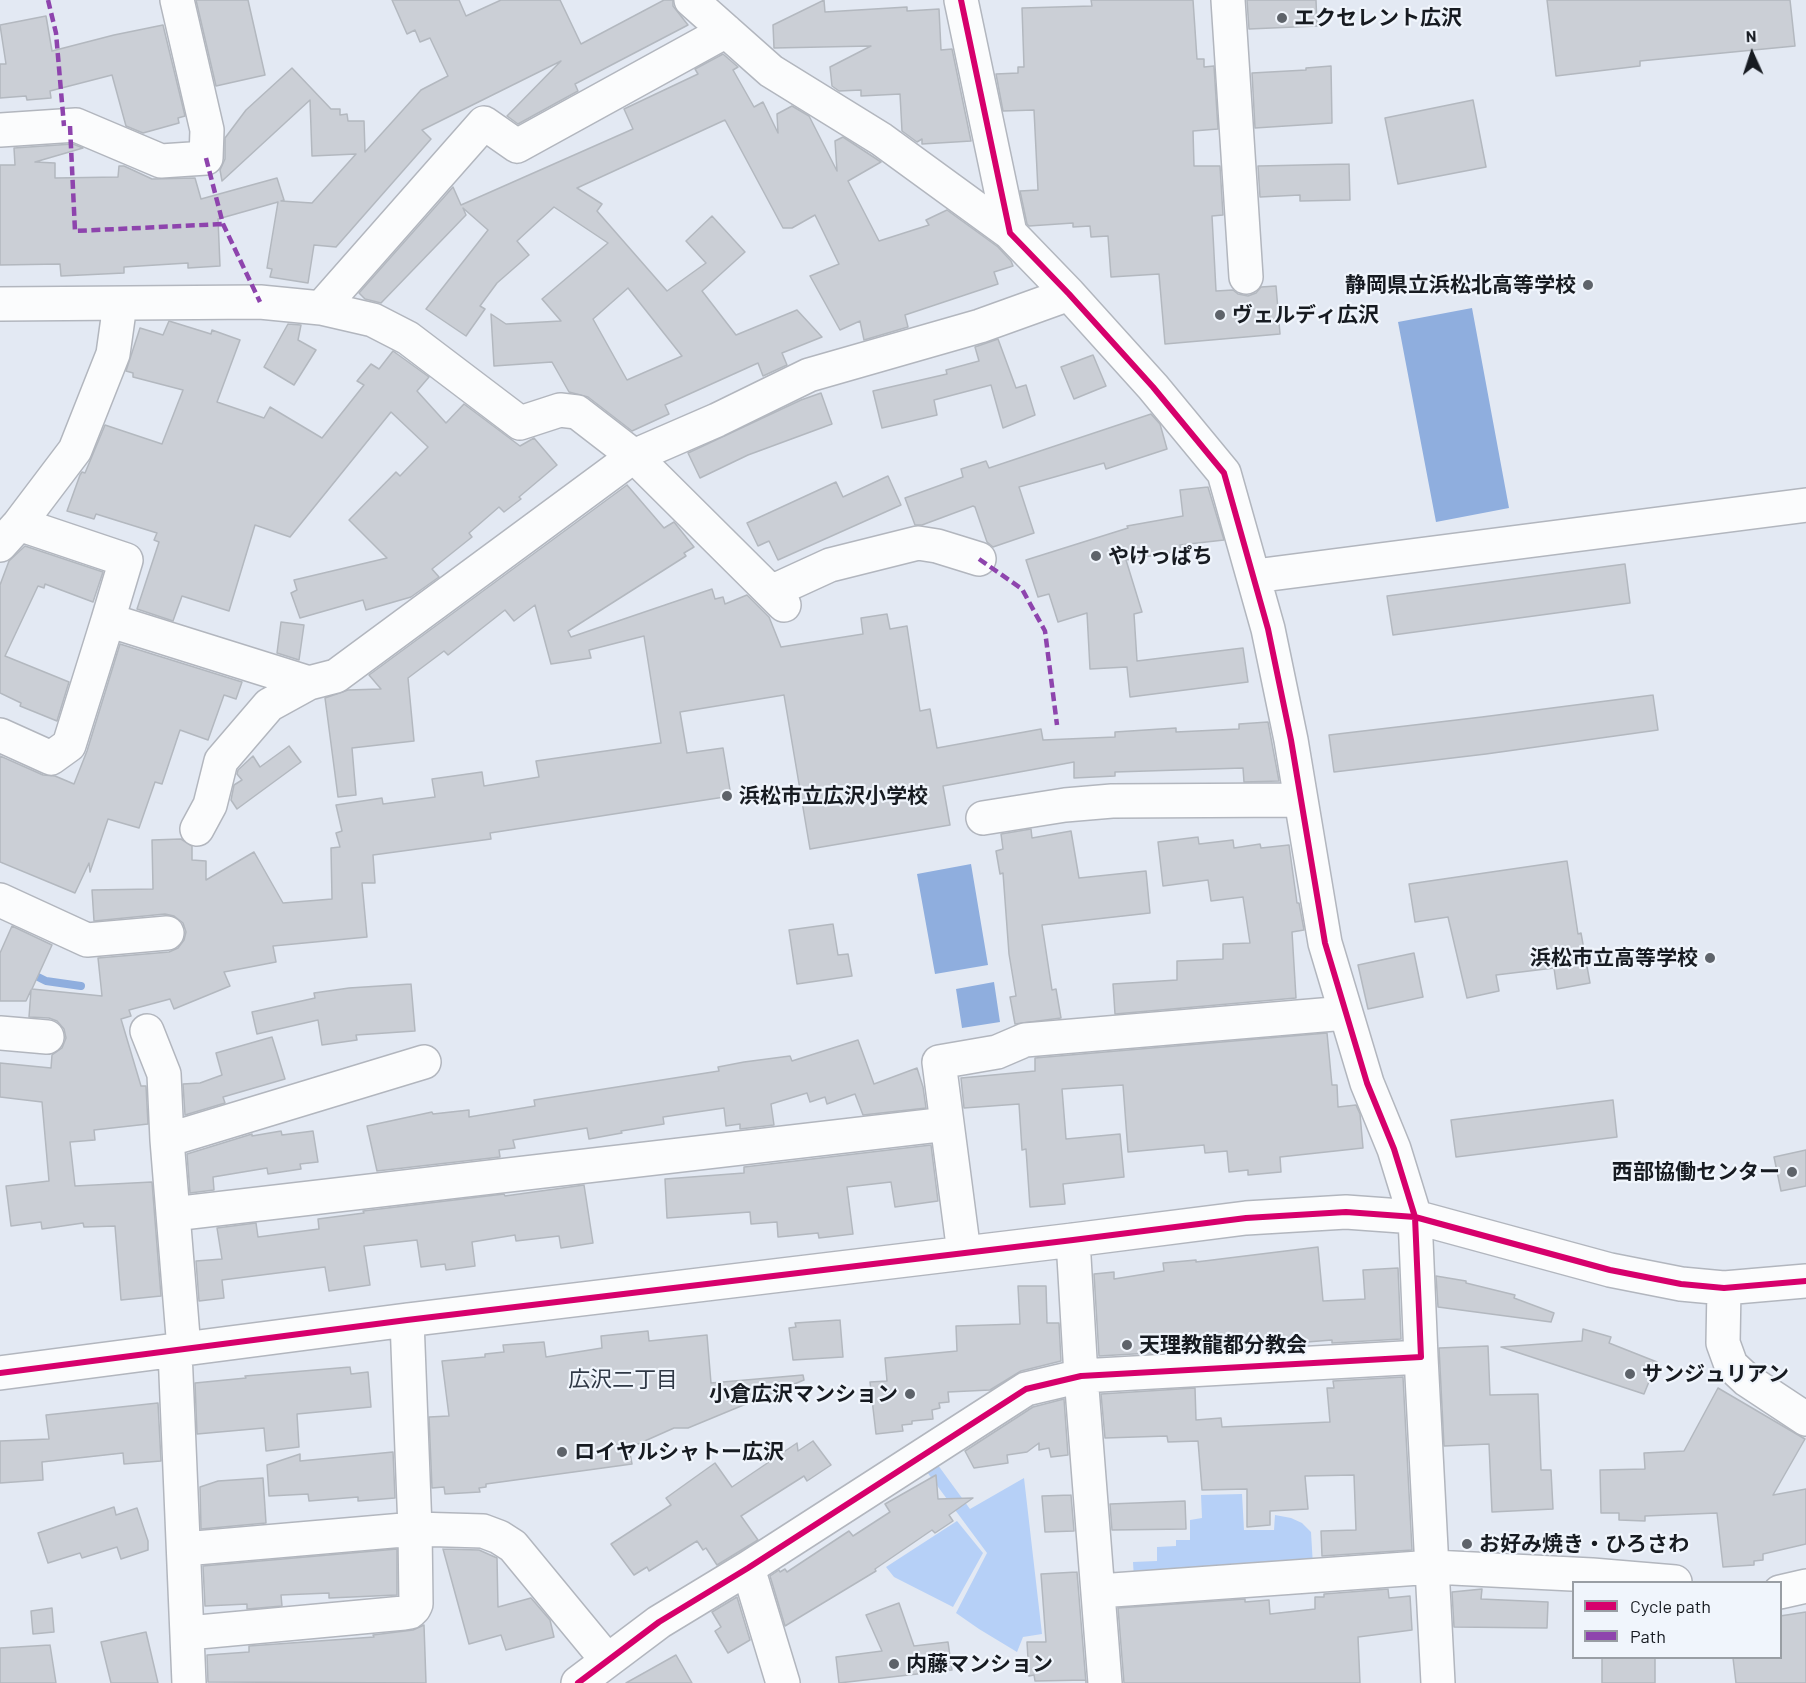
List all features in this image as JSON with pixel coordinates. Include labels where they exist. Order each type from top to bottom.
[{"type":"street","points":[[0,130],[76,125],[161,161],[206,158],[207,130],[177,0]]},
{"type":"street","points":[[691,0],[771,71],[880,139],[1010,233],[1153,387],[1224,472],[1255,576],[1270,640],[1301,800],[1325,943],[1367,1083],[1394,1149],[1415,1217],[1438,1683]]},
{"type":"street","points":[[961,0],[1010,233]]},
{"type":"street","points":[[1228,0],[1246,277]]},
{"type":"street","points":[[321,308],[484,123],[517,146],[726,31]]},
{"type":"street","points":[[197,829],[210,805],[221,761],[270,705],[309,683],[336,676],[634,456],[717,420],[809,375],[980,326],[1069,294]]},
{"type":"street","points":[[0,304],[260,302],[321,308],[373,320],[408,338],[520,423],[560,410],[577,412],[634,456],[777,598],[830,566],[918,543],[937,546],[979,560]]},
{"type":"street","points":[[0,735],[51,758],[69,745],[126,560],[10,535],[75,450],[112,354],[120,304]]},
{"type":"street","points":[[1255,576],[1806,505]]},
{"type":"street","points":[[108,620],[309,683]]},
{"type":"street","points":[[983,818],[1065,805],[1112,801],[1301,800]]},
{"type":"street","points":[[0,900],[87,940],[167,933]]},
{"type":"street","points":[[964,1253],[939,1062],[998,1052],[1025,1040],[1346,1013]]},
{"type":"street","points":[[147,1031],[164,1074],[180,1350],[189,1683]]},
{"type":"street","points":[[0,1033],[47,1037]]},
{"type":"street","points":[[167,1140],[424,1062]]},
{"type":"street","points":[[173,1214],[947,1124]]},
{"type":"street","points":[[0,1373],[407,1320],[1246,1218],[1346,1212],[1415,1217],[1610,1270],[1681,1284],[1724,1288],[1806,1281]]},
{"type":"street","points":[[1073,1240],[1081,1376],[1105,1683]]},
{"type":"street","points":[[1724,1288],[1723,1343],[1731,1365],[1747,1380],[1806,1419]]},
{"type":"street","points":[[188,1633],[410,1612],[416,1604],[407,1320]]},
{"type":"street","points":[[578,1683],[659,1622],[748,1568],[1026,1389],[1081,1376],[1421,1357]]},
{"type":"street","points":[[184,1548],[415,1529],[483,1531],[506,1540],[513,1546],[607,1660]]},
{"type":"street","points":[[1099,1591],[1433,1567],[1663,1581]]},
{"type":"street","points":[[748,1568],[783,1683]]},
{"type":"street","points":[[1782,1592],[1806,1586]]},
{"type":"shaded area","points":[[1472,308],[1509,508],[1436,522],[1398,322]]},
{"type":"shaded area","points":[[971,864],[988,965],[935,974],[917,874]]},
{"type":"shaded area","points":[[994,982],[1000,1022],[962,1028],[956,989]]},
{"type":"shaded area","points":[[935,1461],[970,1509],[1024,1478],[1042,1634],[1023,1637],[1017,1652],[956,1613],[987,1553],[924,1468]]},
{"type":"shaded area","points":[[1242,1494],[1244,1530],[1274,1530],[1275,1515],[1302,1523],[1311,1532],[1313,1566],[1134,1579],[1133,1562],[1157,1561],[1157,1547],[1176,1546],[1176,1540],[1190,1540],[1190,1520],[1202,1518],[1201,1495]]},
{"type":"shaded area","points":[[957,1521],[983,1553],[953,1607],[894,1577],[886,1567]]},
{"type":"building","points":[[196,0],[248,0],[265,75],[216,86]]},
{"type":"building","points":[[392,0],[459,0],[466,16],[501,0],[560,0],[581,44],[664,0],[673,0],[673,6],[688,25],[575,84],[578,91],[518,124],[507,116],[561,61],[422,130],[431,139],[336,247],[314,245],[308,283],[270,277],[272,269],[267,268],[278,202],[218,219],[220,266],[188,268],[188,263],[124,267],[124,273],[61,276],[60,264],[0,265],[0,165],[15,165],[14,148],[73,144],[83,148],[35,162],[55,163],[55,178],[118,177],[119,166],[124,166],[152,179],[195,178],[201,199],[277,178],[284,200],[281,201],[312,203],[356,154],[312,156],[310,100],[222,181],[220,170],[225,159],[225,138],[246,110],[292,68],[331,109],[340,109],[340,115],[347,114],[348,121],[364,121],[365,152],[421,90],[448,76],[430,38],[420,42],[415,30],[407,34]]},
{"type":"building","points":[[824,0],[825,12],[907,7],[907,11],[939,9],[941,50],[952,49],[971,141],[922,144],[922,139],[917,142],[902,131],[900,94],[861,96],[861,90],[839,91],[832,86],[830,67],[871,46],[774,48],[773,25]]},
{"type":"building","points":[[1091,0],[1193,0],[1197,59],[1204,59],[1204,67],[1214,66],[1218,129],[1193,131],[1194,166],[1220,166],[1223,215],[1212,216],[1216,291],[1233,290],[1238,294],[1248,296],[1256,293],[1261,287],[1276,286],[1280,334],[1165,344],[1159,274],[1111,277],[1108,236],[1091,237],[1090,226],[1073,227],[1073,223],[1029,226],[1027,224],[1020,191],[1038,190],[1034,110],[1003,111],[996,74],[1018,73],[1018,67],[1024,67],[1022,8],[1092,6]]},
{"type":"building","name":"エクセレント広沢","points":[[1247,0],[1316,0],[1317,26],[1249,29]]},
{"type":"building","points":[[1547,0],[1790,0],[1795,46],[1640,61],[1640,66],[1556,76]]},
{"type":"building","points":[[46,16],[52,51],[163,25],[185,116],[178,118],[179,123],[143,133],[126,126],[112,75],[50,91],[51,98],[27,100],[26,96],[0,98],[0,64],[6,64],[0,25]]},
{"type":"building","points":[[723,54],[738,67],[733,70],[754,107],[763,102],[778,133],[777,114],[792,106],[809,116],[837,171],[835,141],[843,137],[881,162],[848,181],[879,241],[929,225],[926,220],[947,210],[998,247],[1013,266],[994,272],[998,284],[905,315],[908,327],[864,340],[860,321],[840,330],[810,276],[839,264],[815,215],[792,228],[783,228],[725,120],[577,188],[602,204],[597,211],[667,291],[706,263],[686,241],[712,216],[745,252],[702,291],[736,335],[797,310],[822,337],[782,353],[787,365],[763,376],[758,363],[665,405],[669,414],[632,431],[588,397],[569,392],[552,362],[494,366],[491,314],[506,324],[561,321],[542,299],[608,243],[554,207],[517,241],[529,255],[497,283],[480,306],[485,309],[466,336],[426,309],[488,230],[463,208],[466,215],[381,303],[365,299],[359,293],[453,187],[461,205],[633,129],[624,109],[698,74],[695,69]],"holes":[[[628,288],[682,356],[627,380],[593,319]]]},
{"type":"building","points":[[1331,66],[1332,123],[1255,128],[1252,73]]},
{"type":"building","points":[[1473,100],[1486,167],[1398,184],[1385,118]]},
{"type":"building","points":[[1349,164],[1350,200],[1300,201],[1300,195],[1260,197],[1258,166]]},
{"type":"building","points":[[169,321],[211,334],[212,330],[240,340],[217,402],[264,418],[270,407],[322,438],[364,385],[357,381],[371,364],[379,369],[393,351],[429,377],[417,391],[446,423],[464,404],[520,446],[534,438],[557,465],[519,497],[521,499],[504,512],[499,507],[469,533],[472,537],[432,569],[439,577],[411,597],[366,610],[363,600],[300,618],[291,593],[297,590],[294,580],[387,558],[349,520],[396,472],[400,476],[428,447],[391,412],[290,537],[255,525],[229,611],[182,596],[173,621],[137,609],[159,542],[154,540],[157,533],[96,514],[94,519],[67,511],[80,475],[82,472],[85,473],[105,425],[162,444],[183,390],[133,377],[133,373],[126,371],[140,328],[163,335]]},
{"type":"building","points":[[288,324],[301,325],[298,340],[316,350],[294,385],[264,367]]},
{"type":"building","points":[[998,339],[1016,388],[1026,385],[1035,415],[1003,428],[991,385],[934,400],[937,415],[882,428],[873,391],[947,374],[946,370],[979,361],[975,347]]},
{"type":"building","points":[[1093,355],[1106,386],[1074,399],[1061,367]]},
{"type":"building","points":[[821,393],[832,424],[748,455],[700,478],[688,453],[801,400]]},
{"type":"building","points":[[1151,414],[1160,424],[1167,449],[1106,469],[1104,463],[1019,487],[1034,533],[993,547],[987,542],[973,506],[922,525],[915,525],[905,498],[963,477],[961,469],[986,461],[989,468]]},
{"type":"building","points":[[888,476],[901,505],[778,560],[769,541],[758,546],[747,523],[836,482],[843,497]]},
{"type":"building","points":[[627,485],[664,528],[674,522],[694,547],[684,553],[686,556],[568,631],[571,637],[712,589],[715,599],[723,597],[725,604],[747,595],[769,617],[781,647],[863,634],[861,618],[887,614],[890,629],[907,626],[920,711],[930,709],[937,748],[1041,729],[1043,740],[1115,737],[1115,732],[1176,728],[1176,732],[1239,729],[1239,724],[1268,722],[1279,781],[1244,782],[1243,768],[1115,772],[1115,776],[1074,778],[1074,762],[943,786],[950,825],[810,849],[784,695],[680,712],[687,753],[723,748],[731,796],[490,833],[491,839],[373,855],[375,883],[362,883],[367,937],[273,946],[276,962],[224,972],[230,986],[174,1009],[170,999],[129,1010],[131,1016],[121,1019],[141,1086],[146,1086],[148,1124],[94,1130],[95,1140],[70,1142],[75,1186],[152,1182],[161,1296],[121,1300],[115,1226],[84,1227],[83,1223],[42,1229],[41,1222],[11,1226],[6,1186],[49,1181],[42,1102],[0,1097],[0,1063],[51,1068],[52,1055],[62,1048],[66,1038],[64,1029],[57,1021],[49,1018],[29,1017],[31,990],[26,1001],[0,1001],[0,953],[12,926],[52,945],[32,989],[102,996],[98,958],[169,952],[178,948],[184,940],[186,932],[183,923],[174,916],[165,914],[94,921],[92,890],[153,889],[152,840],[181,839],[192,846],[192,860],[206,861],[206,880],[254,852],[283,903],[332,899],[331,848],[340,847],[336,833],[342,831],[336,805],[382,798],[383,804],[435,797],[432,779],[482,772],[484,786],[539,777],[536,761],[661,743],[644,636],[589,650],[591,658],[551,664],[535,605],[514,621],[505,610],[448,655],[444,651],[408,678],[414,741],[352,748],[356,795],[338,797],[325,698],[348,690],[381,689],[369,675]]},
{"type":"building","points":[[1208,487],[1224,540],[1180,545],[1181,551],[1126,560],[1142,612],[1134,614],[1137,661],[1243,648],[1248,682],[1130,697],[1127,667],[1090,669],[1087,613],[1058,622],[1049,594],[1038,597],[1026,560],[1128,528],[1127,526],[1183,516],[1180,490]]},
{"type":"building","points":[[25,546],[103,572],[93,602],[45,584],[44,588],[38,586],[5,656],[69,682],[57,721],[20,706],[21,703],[0,693],[0,585],[9,561]]},
{"type":"building","points":[[1625,564],[1630,603],[1393,635],[1387,596]]},
{"type":"building","points":[[281,622],[304,625],[299,660],[277,653]]},
{"type":"building","points":[[120,644],[242,682],[236,699],[224,695],[208,740],[180,730],[162,784],[155,782],[139,828],[108,819],[90,872],[89,863],[75,893],[0,862],[0,756],[43,775],[55,776],[74,784],[87,751]]},
{"type":"building","points":[[1653,695],[1658,730],[1334,772],[1329,735]]},
{"type":"building","points":[[289,746],[301,762],[237,809],[231,800],[234,785],[242,780],[237,774],[238,770],[253,756],[260,767]]},
{"type":"building","points":[[1031,829],[1032,838],[1071,831],[1079,878],[1146,871],[1150,913],[1042,925],[1052,990],[1056,989],[1061,1018],[1015,1024],[1010,997],[1016,996],[1009,954],[1003,873],[1000,874],[996,851],[1003,849],[1001,834]]},
{"type":"building","points":[[1198,837],[1199,844],[1233,840],[1234,848],[1260,844],[1261,848],[1289,845],[1297,903],[1299,903],[1304,930],[1292,932],[1296,998],[1115,1014],[1113,984],[1177,980],[1177,961],[1223,959],[1223,944],[1250,943],[1243,897],[1211,901],[1208,880],[1163,886],[1158,842]]},
{"type":"building","points":[[1567,861],[1578,934],[1581,933],[1590,983],[1557,989],[1554,968],[1496,975],[1499,991],[1467,998],[1448,917],[1415,922],[1409,884]]},
{"type":"building","points":[[833,924],[838,955],[848,954],[852,976],[797,984],[789,930]]},
{"type":"building","points":[[1414,953],[1423,997],[1368,1009],[1358,965]]},
{"type":"building","points":[[411,984],[415,1031],[356,1035],[357,1040],[322,1045],[318,1020],[257,1034],[252,1012],[315,998],[314,993]]},
{"type":"building","points":[[1327,1033],[1332,1085],[1337,1085],[1338,1107],[1356,1105],[1360,1114],[1363,1148],[1280,1157],[1281,1172],[1248,1175],[1248,1170],[1229,1172],[1227,1151],[1205,1153],[1204,1145],[1128,1152],[1123,1085],[1062,1089],[1066,1139],[1120,1134],[1124,1177],[1063,1184],[1065,1204],[1030,1207],[1026,1149],[1022,1150],[1019,1104],[964,1108],[961,1078],[1035,1071],[1035,1058]]},
{"type":"building","points":[[272,1037],[285,1079],[223,1097],[225,1103],[185,1115],[183,1084],[200,1083],[222,1075],[216,1053]]},
{"type":"building","points":[[858,1040],[874,1084],[917,1068],[926,1108],[863,1115],[855,1094],[827,1104],[825,1097],[810,1102],[807,1093],[771,1104],[774,1125],[740,1129],[740,1124],[726,1126],[724,1108],[663,1117],[664,1124],[589,1139],[587,1128],[513,1140],[515,1148],[499,1150],[500,1157],[377,1171],[367,1126],[432,1112],[433,1114],[469,1110],[469,1117],[535,1106],[534,1100],[719,1071],[718,1067],[744,1062],[790,1056],[792,1061]]},
{"type":"building","points":[[1613,1100],[1617,1137],[1456,1157],[1451,1120]]},
{"type":"building","points":[[281,1131],[282,1135],[313,1131],[318,1162],[300,1164],[301,1169],[268,1174],[267,1168],[213,1177],[214,1190],[190,1193],[187,1154],[252,1134],[252,1136]]},
{"type":"building","points":[[931,1145],[938,1201],[895,1207],[891,1182],[847,1187],[853,1234],[819,1238],[818,1233],[778,1237],[777,1222],[751,1224],[750,1212],[667,1218],[665,1179],[744,1173],[744,1167]]},
{"type":"building","name":"西部協働センター","points":[[1806,1150],[1806,1186],[1781,1191],[1774,1157]]},
{"type":"building","points":[[584,1185],[593,1243],[561,1248],[559,1236],[516,1241],[515,1235],[472,1242],[475,1266],[446,1270],[445,1264],[421,1267],[417,1240],[364,1246],[370,1285],[329,1291],[325,1267],[222,1280],[224,1298],[199,1301],[196,1261],[222,1259],[217,1228],[256,1223],[258,1237],[319,1229],[318,1219],[364,1213],[363,1211]]},
{"type":"building","points":[[1318,1247],[1323,1301],[1365,1299],[1363,1270],[1398,1268],[1401,1339],[1332,1343],[1332,1340],[1099,1356],[1094,1274],[1114,1272],[1114,1279],[1164,1271],[1163,1263],[1196,1260],[1196,1262]]},
{"type":"building","points":[[1436,1276],[1466,1281],[1466,1283],[1515,1295],[1514,1298],[1554,1313],[1551,1322],[1438,1307]]},
{"type":"building","points":[[1018,1286],[1046,1286],[1047,1323],[1059,1323],[1061,1361],[1021,1371],[990,1390],[948,1392],[949,1402],[939,1403],[940,1408],[932,1410],[933,1419],[912,1421],[912,1424],[902,1425],[903,1431],[876,1434],[870,1382],[887,1381],[885,1358],[957,1351],[956,1326],[1020,1324]]},
{"type":"building","points":[[840,1320],[843,1357],[793,1360],[789,1328],[796,1327],[795,1323]]},
{"type":"building","points":[[1583,1329],[1611,1337],[1609,1343],[1657,1362],[1644,1394],[1501,1347],[1582,1341]]},
{"type":"building","points":[[648,1331],[649,1341],[707,1335],[711,1383],[803,1375],[804,1380],[688,1428],[674,1428],[629,1448],[632,1464],[486,1484],[486,1487],[479,1488],[480,1492],[445,1494],[444,1487],[432,1488],[429,1417],[449,1416],[442,1361],[485,1357],[485,1354],[504,1352],[503,1345],[544,1342],[546,1357],[602,1348],[601,1336]]},
{"type":"building","points":[[1488,1346],[1490,1395],[1538,1394],[1541,1470],[1551,1470],[1553,1509],[1492,1512],[1489,1444],[1444,1446],[1439,1348]]},
{"type":"building","points":[[350,1367],[351,1374],[368,1372],[371,1407],[297,1414],[299,1447],[266,1451],[264,1428],[197,1434],[195,1383],[246,1378],[245,1376]]},
{"type":"building","points":[[1403,1377],[1412,1550],[1322,1556],[1321,1531],[1356,1530],[1354,1475],[1305,1476],[1308,1509],[1270,1511],[1270,1525],[1247,1527],[1247,1489],[1202,1490],[1198,1441],[1168,1442],[1167,1436],[1105,1438],[1101,1394],[1195,1388],[1196,1420],[1221,1418],[1222,1427],[1330,1422],[1327,1388],[1334,1388],[1333,1381]]},
{"type":"building","points":[[1718,1388],[1805,1439],[1773,1495],[1806,1489],[1806,1544],[1763,1554],[1763,1560],[1754,1561],[1754,1565],[1723,1567],[1717,1513],[1645,1516],[1645,1521],[1619,1520],[1619,1513],[1601,1513],[1600,1470],[1645,1469],[1644,1453],[1684,1451]]},
{"type":"building","points":[[1064,1399],[1068,1455],[1051,1457],[1049,1448],[1039,1450],[1039,1443],[1027,1452],[1007,1455],[1008,1463],[974,1468],[965,1451],[1033,1407]]},
{"type":"building","points":[[158,1403],[161,1461],[124,1464],[123,1453],[42,1462],[43,1480],[0,1483],[0,1441],[49,1439],[46,1415]]},
{"type":"building","points":[[813,1441],[831,1465],[807,1481],[804,1476],[741,1516],[758,1540],[717,1565],[706,1548],[703,1550],[697,1541],[649,1571],[647,1567],[634,1575],[611,1544],[671,1505],[666,1498],[715,1463],[732,1487],[797,1443],[798,1451]]},
{"type":"building","points":[[393,1452],[395,1498],[358,1501],[358,1497],[309,1501],[308,1494],[269,1496],[267,1465],[300,1454],[300,1461]]},
{"type":"building","points":[[936,1475],[938,1499],[973,1498],[949,1515],[953,1521],[935,1533],[932,1530],[875,1569],[876,1571],[785,1626],[770,1576],[779,1570],[780,1572],[785,1569],[787,1572],[849,1531],[853,1536],[890,1512],[885,1504]]},
{"type":"building","points":[[263,1478],[266,1523],[201,1529],[200,1487],[218,1481]]},
{"type":"building","points":[[1071,1495],[1074,1531],[1045,1532],[1042,1496]]},
{"type":"building","points":[[1185,1501],[1186,1529],[1112,1530],[1110,1504]]},
{"type":"building","points":[[114,1507],[116,1515],[137,1508],[148,1541],[148,1550],[121,1559],[117,1547],[82,1558],[80,1553],[48,1563],[38,1533]]},
{"type":"building","points":[[397,1549],[397,1595],[329,1598],[329,1593],[281,1595],[282,1606],[247,1609],[247,1604],[205,1606],[203,1566]]},
{"type":"building","points":[[443,1549],[479,1550],[497,1558],[498,1607],[531,1598],[550,1620],[554,1637],[506,1650],[501,1635],[469,1644]]},
{"type":"building","points":[[1077,1572],[1086,1680],[1035,1681],[1034,1675],[1029,1676],[1027,1642],[1046,1642],[1041,1574]]},
{"type":"building","points":[[1388,1589],[1389,1598],[1410,1596],[1412,1630],[1358,1637],[1360,1683],[1124,1683],[1118,1608],[1245,1599],[1245,1602],[1269,1600],[1270,1614],[1315,1609],[1315,1597],[1324,1597],[1324,1594]]},
{"type":"building","points":[[1482,1589],[1481,1599],[1548,1602],[1547,1628],[1454,1627],[1452,1592]]},
{"type":"building","points":[[737,1597],[750,1640],[728,1653],[715,1631],[721,1627],[712,1612]]},
{"type":"building","name":"内藤マンション","points":[[899,1603],[914,1646],[948,1642],[952,1670],[839,1683],[836,1657],[882,1651],[866,1615]]},
{"type":"building","points":[[52,1608],[54,1632],[33,1634],[31,1611]]},
{"type":"building","points":[[1806,1612],[1806,1683],[1736,1683],[1733,1659],[1782,1659],[1782,1616]]},
{"type":"building","points":[[424,1625],[426,1683],[208,1682],[207,1655],[249,1652],[249,1646],[374,1637],[373,1635],[413,1630]]},
{"type":"building","points":[[146,1632],[158,1683],[111,1683],[101,1642]]},
{"type":"building","points":[[50,1645],[56,1683],[0,1683],[0,1648]]},
{"type":"building","points":[[676,1655],[692,1683],[626,1683]]},
{"type":"building","points":[[1602,1659],[1655,1659],[1655,1683],[1602,1683]]},
{"type":"waterway","points":[[30,973],[46,981],[81,986]]},
{"type":"marked path","points":[[48,0],[56,33],[64,126]]},
{"type":"marked path","points":[[70,126],[75,231],[223,224]]},
{"type":"marked path","points":[[206,158],[223,224],[260,302]]},
{"type":"marked path","points":[[979,559],[1022,589],[1045,631],[1057,725]]},
{"type":"cycle path","points":[[578,1683],[659,1622],[748,1568],[1026,1389],[1081,1376],[1421,1357],[1415,1217],[1394,1149],[1367,1083],[1325,943],[1291,740],[1268,629],[1224,473],[1153,387],[1010,233],[961,0]]},
{"type":"cycle path","points":[[0,1373],[407,1320],[1246,1218],[1346,1212],[1415,1217],[1610,1270],[1681,1284],[1724,1288],[1806,1281]]},
{"type":"place","name":"エクセレント広沢","points":[[1282,18]]},
{"type":"place","name":"静岡県立浜松北高等学校","points":[[1588,285]]},
{"type":"place","name":"ヴェルディ広沢","points":[[1220,315]]},
{"type":"place","name":"やけっぱち","points":[[1096,556]]},
{"type":"place","name":"浜松市立広沢小学校","points":[[727,796]]},
{"type":"place","name":"浜松市立高等学校","points":[[1710,958]]},
{"type":"place","name":"西部協働センター","points":[[1792,1172]]},
{"type":"place","name":"天理教龍都分教会","points":[[1127,1345]]},
{"type":"place","name":"サンジュリアン","points":[[1630,1374]]},
{"type":"place","name":"小倉広沢マンション","points":[[910,1394]]},
{"type":"place","name":"ロイヤルシャトー広沢","points":[[562,1452]]},
{"type":"place","name":"お好み焼き・ひろさわ","points":[[1467,1544]]},
{"type":"place","name":"内藤マンション","points":[[894,1664]]},
{"type":"district","name":"広沢二丁目","points":[[623,1380]]}]
